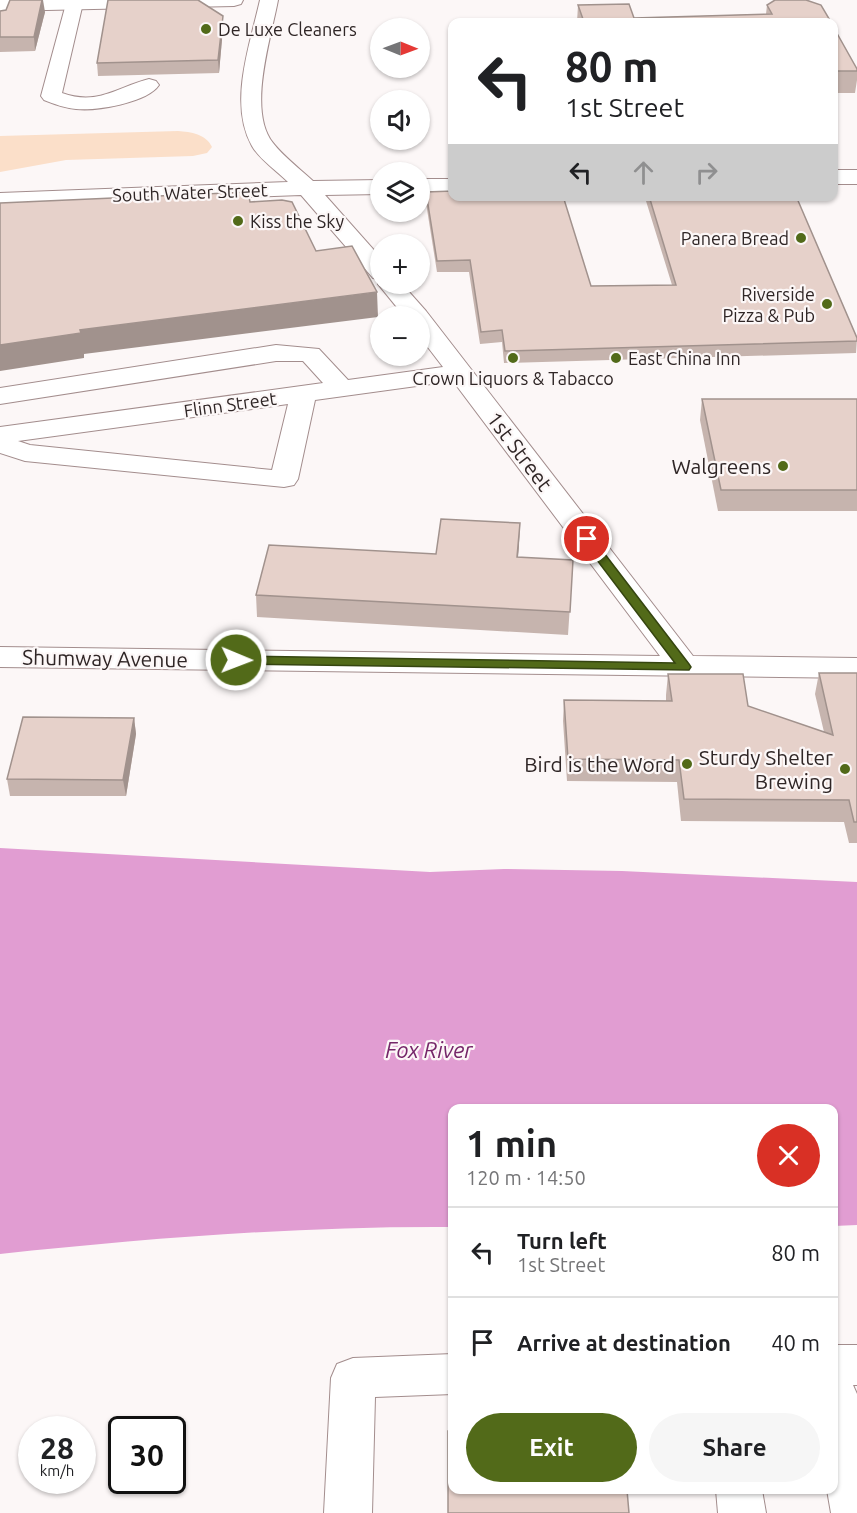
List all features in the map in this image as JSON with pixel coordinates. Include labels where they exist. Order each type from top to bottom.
[{"type":"street","points":[[2,9],[74,3],[234,0]]},
{"type":"street","points":[[269,0],[251,92],[251,117],[262,144],[307,188],[370,260]]},
{"type":"street","points":[[74,3],[51,96],[67,103],[90,103],[135,94],[149,85]]},
{"type":"street","points":[[838,177],[857,177]]},
{"type":"street","points":[[430,186],[448,186]]},
{"type":"street","name":"South Water Street","points":[[0,200],[370,187]]},
{"type":"street","points":[[398,294],[409,306]]},
{"type":"street","name":"1st Street","points":[[430,333],[685,667]]},
{"type":"street","points":[[0,396],[276,353],[310,354],[342,389]]},
{"type":"street","name":"Flinn Street","points":[[1,432],[460,372]]},
{"type":"street","points":[[1,432],[25,453],[284,479],[303,394]]},
{"type":"street","name":"Shumway Avenue","points":[[0,657],[857,668]]},
{"type":"street","points":[[838,1365],[857,1365]]},
{"type":"street","points":[[348,1513],[353,1378],[448,1374]]},
{"type":"street","points":[[838,1415],[855,1513]]},
{"type":"street","points":[[740,1494],[742,1513]]},
{"type":"shaded area","points":[[178,131],[202,136],[212,147],[207,153],[193,156],[66,160],[0,172],[0,136]]},
{"type":"water","name":"Fox River","points":[[0,848],[430,872],[504,869],[622,871],[857,882],[857,1225],[838,1226],[838,1104],[448,1104],[448,1227],[226,1234],[0,1254]]},
{"type":"building","points":[[10,0],[42,0],[34,37],[0,37],[0,11],[6,10]]},
{"type":"building","points":[[108,0],[198,0],[223,16],[218,60],[97,63]]},
{"type":"building","points":[[775,0],[806,0],[821,5],[829,18],[634,18],[772,14],[767,5]]},
{"type":"building","points":[[629,4],[634,18],[583,18],[578,5]]},
{"type":"building","points":[[838,35],[857,69],[857,71],[838,71]]},
{"type":"building","points":[[448,191],[448,201],[565,201],[591,286],[676,285],[651,201],[798,201],[857,341],[505,351],[502,330],[481,332],[470,260],[437,261],[430,217],[430,192]]},
{"type":"building","points":[[248,192],[250,202],[282,200],[292,202],[316,251],[352,246],[370,279],[370,293],[80,330],[81,333],[0,345],[0,203]]},
{"type":"building","name":"Walgreens","points":[[702,399],[857,399],[857,490],[721,490]]},
{"type":"building","points":[[441,519],[520,523],[517,557],[573,560],[570,612],[256,595],[269,545],[436,554]]},
{"type":"building","points":[[819,673],[857,673],[857,822],[854,822],[849,800],[684,799],[679,760],[568,759],[564,700],[672,701],[668,674],[743,674],[748,706],[833,735]]},
{"type":"building","points":[[23,717],[134,718],[123,780],[7,779]]},
{"type":"building","points":[[448,1494],[627,1494],[629,1513],[448,1513]]},
{"type":"place","name":"De Luxe Cleaners","points":[[206,29]]},
{"type":"place","name":"Kiss the Sky","points":[[238,221]]},
{"type":"place","name":"Panera Bread","points":[[801,238]]},
{"type":"place","name":"Riverside Pizza & Pub","points":[[827,304]]},
{"type":"place","name":"Crown Liquors & Tabacco","points":[[513,358]]},
{"type":"place","name":"East China Inn","points":[[616,358]]},
{"type":"place","name":"Walgreens","points":[[783,466]]},
{"type":"place","name":"Bird is the Word","points":[[687,764]]},
{"type":"place","name":"Sturdy Shelter Brewing","points":[[845,769]]},
{"type":"route","points":[[236,660],[685,667],[587,539]]}]
